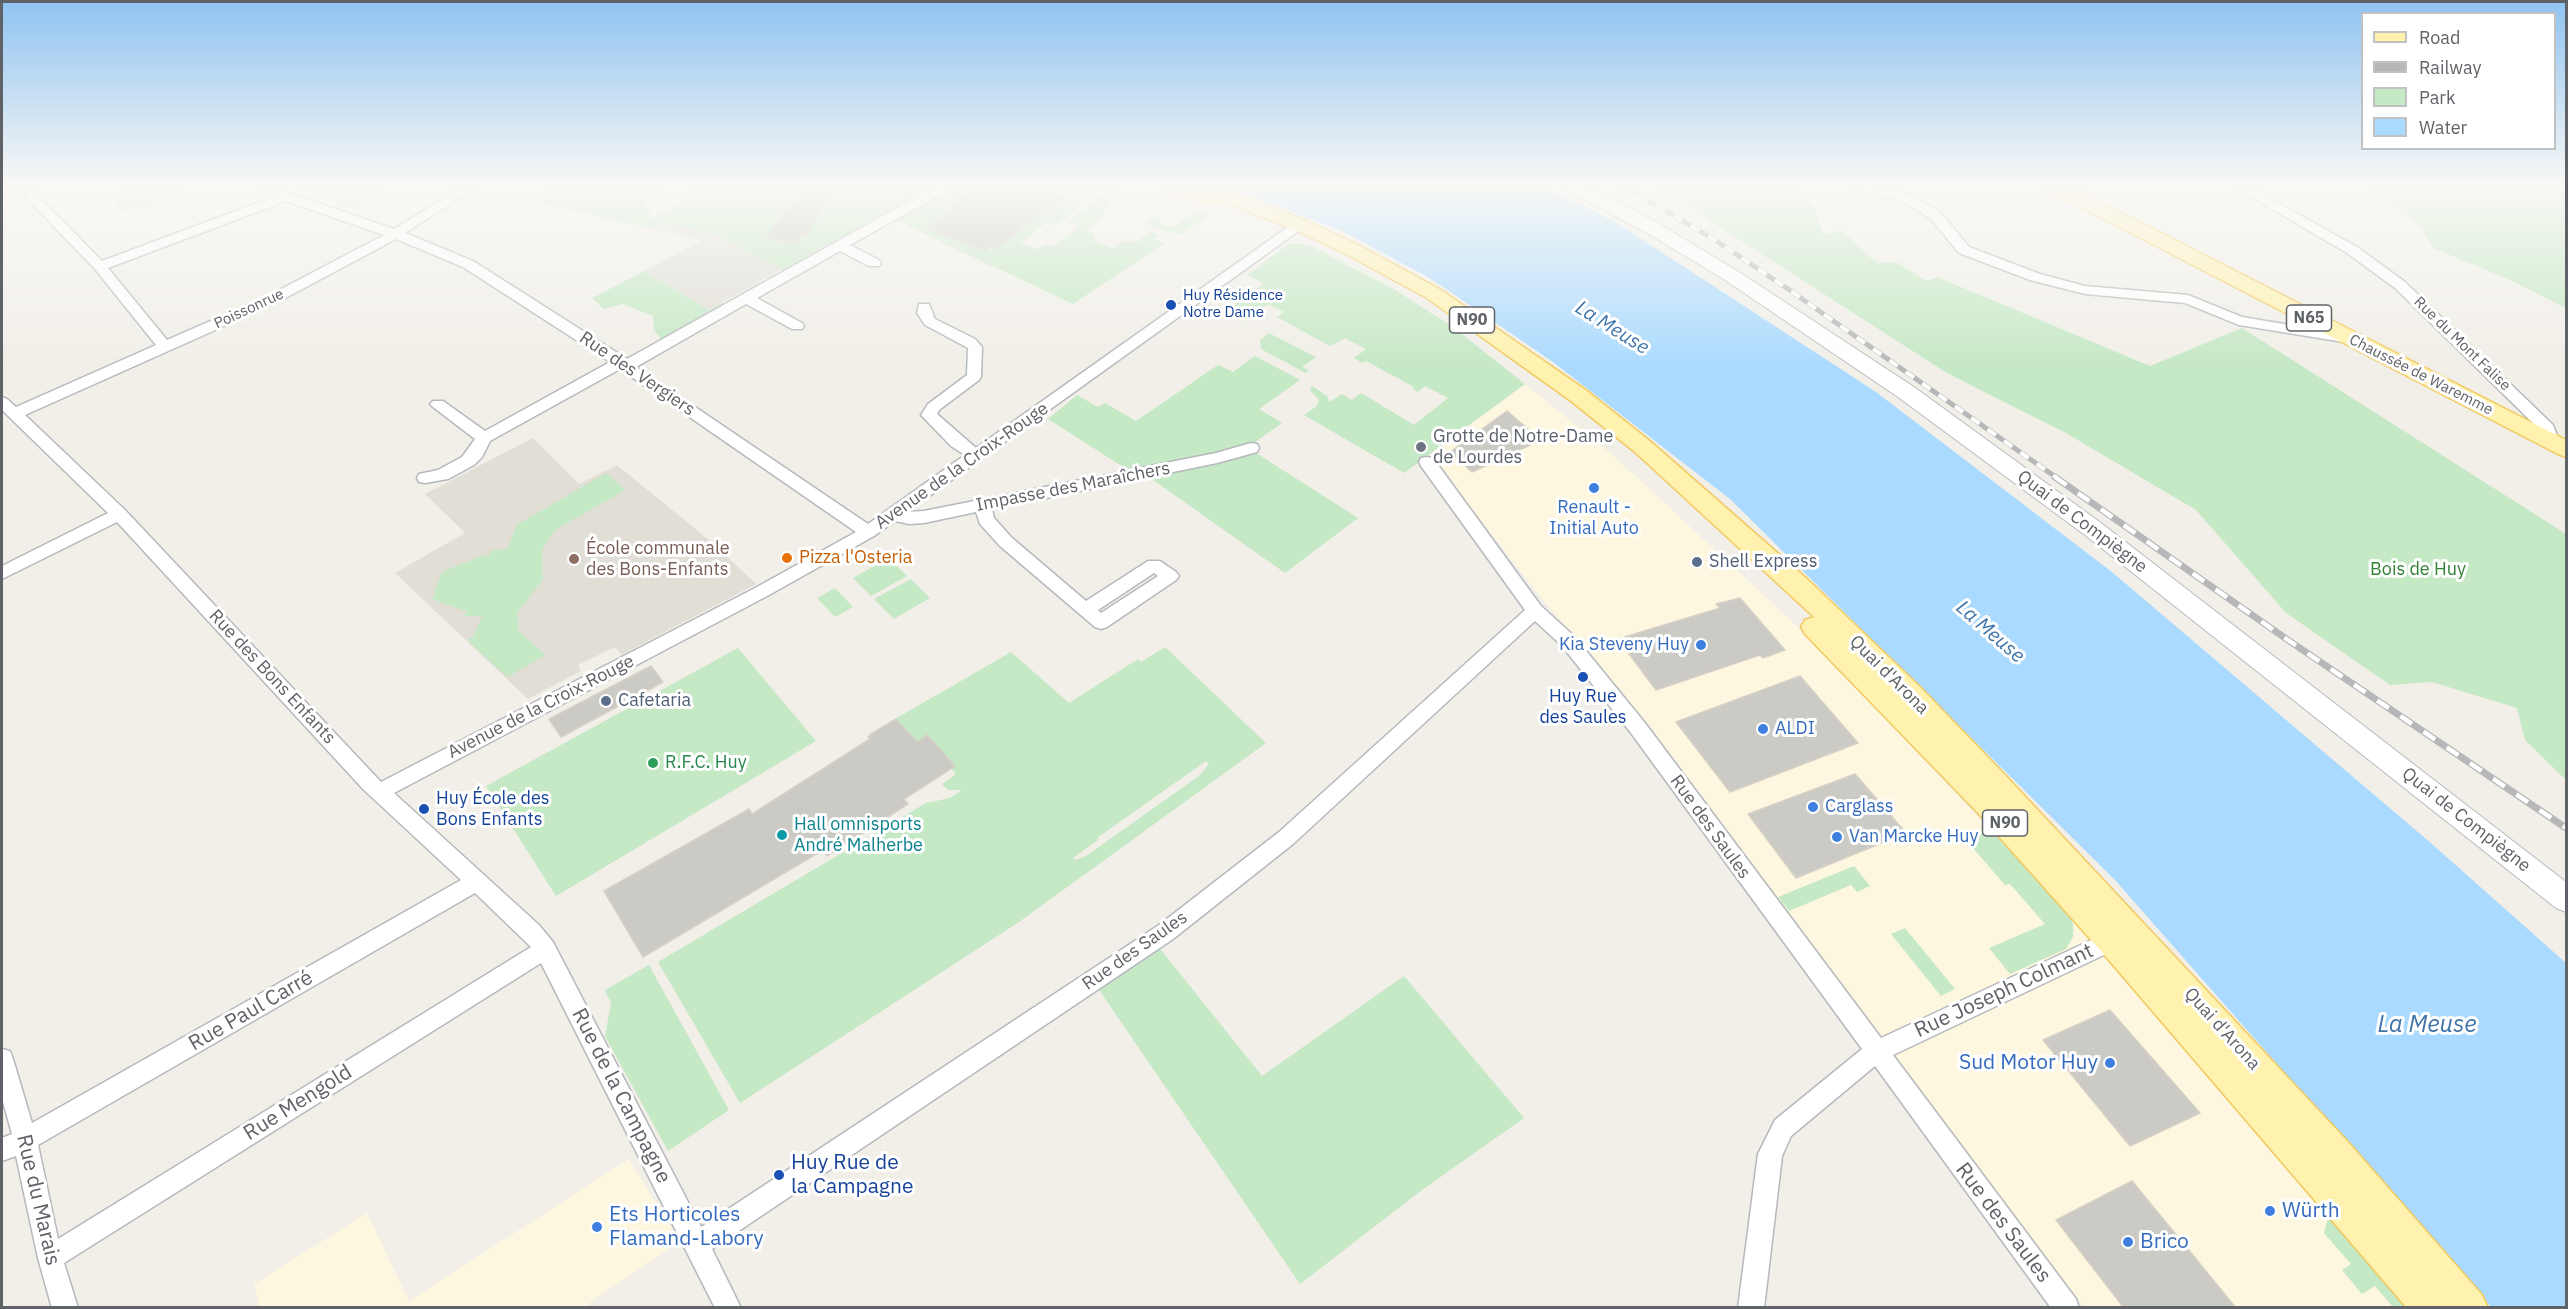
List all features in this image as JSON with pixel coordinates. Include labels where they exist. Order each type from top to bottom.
[{"type":"main road","name":"Quai d'Arona","points":[[1329,246],[1429,303],[1535,381],[1645,470],[1714,531],[1822,635],[2335,1154],[2469,1308]]},
{"type":"main road","name":"Quai de Compiègne","points":[[1682,246],[1732,276],[1906,392],[2093,529],[2566,898]]},
{"type":"main road","name":"Chaussée de Waremme","points":[[2172,246],[2559,445]]},
{"type":"main road","name":"Quai d'Arona","points":[[2122,936],[2432,1308]]},
{"type":"street","points":[[81,246],[100,266],[165,347]]},
{"type":"street","points":[[100,266],[154,246]]},
{"type":"street","name":"Poissonrue","points":[[8,408],[165,347],[273,299],[372,246]]},
{"type":"street","name":"Rue des Vergiers","points":[[424,246],[468,264],[623,364],[868,532]]},
{"type":"street","points":[[425,478],[442,475],[468,460],[476,453],[484,438],[837,246]]},
{"type":"street","points":[[841,246],[874,263]]},
{"type":"street","name":"Avenue de la Croix-Rouge","points":[[381,792],[398,781],[804,569],[868,532],[1271,246]]},
{"type":"street","points":[[1961,246],[1964,250],[2035,277],[2085,290],[2188,299],[2239,321],[2350,339]]},
{"type":"street","name":"Rue du Mont Falise","points":[[2347,246],[2400,285],[2548,429],[2559,445]]},
{"type":"street","points":[[746,297],[797,326]]},
{"type":"street","points":[[924,307],[924,312],[930,322],[970,342],[975,347],[974,377],[933,407],[929,415],[975,455]]},
{"type":"street","points":[[438,404],[484,438]]},
{"type":"street","name":"Rue des Bons Enfants","points":[[8,408],[119,514],[381,792],[532,932],[545,949]]},
{"type":"street","name":"Impasse des Maraîchers","points":[[893,515],[909,518],[924,517],[983,506],[1217,458],[1251,448]]},
{"type":"street","name":"Rue des Saules","points":[[1427,462],[1535,611],[1568,640],[1638,728],[1875,1052],[2067,1308]]},
{"type":"street","points":[[983,506],[986,520],[1006,542],[1086,610]]},
{"type":"street","points":[[2,573],[119,514]]},
{"type":"street","name":"Rue des Saules","points":[[697,1244],[1166,932],[1286,838],[1535,611]]},
{"type":"street","name":"Rue Paul Carré","points":[[2,1150],[25,1140],[477,881]]},
{"type":"street","name":"Rue Joseph Colmant","points":[[1875,1052],[2122,936]]},
{"type":"street","name":"Rue de la Campagne","points":[[545,949],[729,1308]]},
{"type":"street","name":"Rue Mengold","points":[[51,1258],[545,949]]},
{"type":"street","points":[[1751,1308],[1770,1154],[1783,1128],[1875,1052]]},
{"type":"street","name":"Rue du Marais","points":[[2,1059],[25,1140],[51,1258],[65,1308]]},
{"type":"shaded area","points":[[691,246],[823,246],[709,310],[644,271]]},
{"type":"shaded area","points":[[949,246],[1017,246],[992,267]]},
{"type":"shaded area","points":[[1525,384],[1614,456],[1801,630],[1903,736],[2077,924],[2411,1307],[2084,1307],[1579,641],[1543,600],[1430,455]]},
{"type":"shaded area","name":"École communale des Bons-Enfants","points":[[533,438],[579,484],[617,465],[715,545],[756,584],[621,655],[615,647],[578,665],[581,671],[528,699],[395,573],[465,533],[425,494]]},
{"type":"shaded area","name":"Ets Horticoles Flamand-Labory","points":[[629,1159],[679,1241],[584,1307],[260,1307],[254,1284],[367,1213],[409,1301]]},
{"type":"green space","points":[[738,246],[825,246],[783,270]]},
{"type":"green space","points":[[951,246],[973,246],[986,251],[991,246],[997,248],[999,246],[1030,246],[1038,249],[1042,246],[1113,248],[1115,246],[1160,246],[1073,304]]},
{"type":"green space","points":[[1286,246],[1311,246],[1392,288],[1453,327],[1525,384],[1404,473],[1304,415],[1317,406],[1319,400],[1310,390],[1312,386],[1327,396],[1329,402],[1342,394],[1352,400],[1361,393],[1414,425],[1448,398],[1425,386],[1418,392],[1412,388],[1414,387],[1366,361],[1362,363],[1354,358],[1366,349],[1345,338],[1330,346],[1277,317],[1284,312],[1268,304],[1243,321],[1225,311],[1264,284],[1247,275]]},
{"type":"green space","name":"Bois de Huy","points":[[1749,246],[1859,246],[1877,263],[1896,262],[1927,281],[1937,277],[2150,366],[2242,328],[2566,534],[2566,780],[2525,740],[2517,708],[2432,682],[2390,685],[2286,613],[2196,510],[2066,433],[1947,373]]},
{"type":"green space","points":[[2432,246],[2566,246],[2566,308],[2508,279]]},
{"type":"green space","points":[[644,271],[709,310],[724,304],[661,339],[654,330],[653,316],[623,304],[604,309],[592,298]]},
{"type":"green space","points":[[1269,333],[1316,357],[1302,367],[1309,371],[1306,373],[1261,349],[1260,340]]},
{"type":"green space","points":[[1255,356],[1300,380],[1259,409],[1282,423],[1251,445],[1223,454],[1131,472],[1048,419],[1077,395],[1098,407],[1105,403],[1136,421],[1218,365],[1233,372]]},
{"type":"green space","points":[[1253,451],[1358,518],[1285,573],[1149,477]]},
{"type":"green space","points":[[606,473],[625,490],[555,530],[542,550],[543,579],[517,613],[519,632],[546,655],[507,677],[467,640],[473,637],[482,616],[464,616],[467,610],[432,599],[442,572],[481,556],[489,556],[492,550],[507,549],[517,525]]},
{"type":"green space","points":[[889,558],[907,576],[871,596],[853,578]]},
{"type":"green space","points":[[911,579],[930,598],[894,619],[874,599]]},
{"type":"green space","points":[[835,588],[853,607],[835,617],[817,598]]},
{"type":"green space","points":[[1165,647],[1266,743],[1019,922],[740,1103],[658,962],[926,803],[950,798],[962,790],[948,790],[942,784],[956,774],[927,742],[919,746],[895,719],[1011,652],[1069,703],[1138,659],[1141,662]],"holes":[[[1206,761],[1209,764],[1199,776],[1086,856],[1075,860],[1073,858],[1098,840],[1097,838]]]},
{"type":"green space","name":"R.F.C. Huy","points":[[738,648],[816,741],[556,896],[486,786]]},
{"type":"green space","points":[[1991,830],[2064,910],[2073,923],[2073,937],[2066,949],[2010,974],[1989,948],[2045,924],[2010,884],[2005,885],[1966,840]]},
{"type":"green space","points":[[1854,866],[1870,886],[1857,892],[1851,885],[1789,911],[1778,897]]},
{"type":"green space","points":[[1905,928],[1955,989],[1941,996],[1891,934]]},
{"type":"green space","points":[[1153,940],[1262,1076],[1404,976],[1524,1118],[1422,1190],[1300,1284],[1093,981]]},
{"type":"green space","points":[[649,965],[729,1110],[668,1151],[605,1036],[611,1003],[605,990]]},
{"type":"green space","points":[[2329,1214],[2411,1307],[2393,1307],[2375,1286],[2362,1294],[2342,1270],[2351,1264],[2324,1233]]},
{"type":"water","name":"La Meuse","points":[[1370,246],[1652,246],[1876,392],[2112,572],[2432,844],[2566,963],[2566,1307],[2491,1307],[2115,880],[1730,499],[1553,362],[1430,278]]},
{"type":"building","points":[[973,246],[991,246],[986,251]]},
{"type":"building","points":[[1507,411],[1541,440],[1472,472],[1450,452]]},
{"type":"building","name":"Kia Steveny Huy","points":[[1740,598],[1785,650],[1763,658],[1760,655],[1656,690],[1618,639],[1720,608],[1716,604]]},
{"type":"building","name":"Cafetaria","points":[[651,666],[663,682],[561,737],[549,719]]},
{"type":"building","name":"ALDI","points":[[1800,676],[1858,743],[1730,792],[1676,722]]},
{"type":"building","name":"Hall omnisports André Malherbe","points":[[896,719],[917,742],[927,735],[955,766],[904,799],[908,804],[827,856],[823,850],[643,957],[604,891],[749,809],[752,814],[870,739],[868,737],[871,734]]},
{"type":"building","points":[[1855,774],[1906,833],[1796,878],[1748,814]]},
{"type":"building","name":"Sud Motor Huy","points":[[2110,1010],[2200,1113],[2130,1146],[2043,1040]]},
{"type":"building","name":"Brico","points":[[2132,1181],[2236,1308],[2124,1308],[2056,1220]]},
{"type":"railway","points":[[1724,246],[2057,478]]},
{"type":"railway","points":[[2055,477],[2285,638],[2566,828]]},
{"type":"place","name":"Huy Résidence Notre Dame","points":[[1171,305]]},
{"type":"place","name":"Grotte de Notre-Dame de Lourdes","points":[[1421,447]]},
{"type":"place","name":"Renault - Initial Auto","points":[[1594,488]]},
{"type":"place","name":"Pizza l'Osteria","points":[[787,558]]},
{"type":"place","name":"École communale des Bons-Enfants","points":[[574,559]]},
{"type":"place","name":"Shell Express","points":[[1697,562]]},
{"type":"place","name":"Kia Steveny Huy","points":[[1701,645]]},
{"type":"place","name":"Huy Rue des Saules","points":[[1583,677]]},
{"type":"place","name":"Cafetaria","points":[[606,701]]},
{"type":"place","name":"ALDI","points":[[1763,729]]},
{"type":"place","name":"R.F.C. Huy","points":[[653,763]]},
{"type":"place","name":"Carglass","points":[[1813,807]]},
{"type":"place","name":"Huy École des Bons Enfants","points":[[424,809]]},
{"type":"place","name":"Hall omnisports André Malherbe","points":[[782,835]]},
{"type":"place","name":"Van Marcke Huy","points":[[1837,837]]},
{"type":"place","name":"Sud Motor Huy","points":[[2110,1063]]},
{"type":"place","name":"Huy Rue de la Campagne","points":[[779,1175]]},
{"type":"place","name":"Würth","points":[[2270,1211]]},
{"type":"place","name":"Ets Horticoles Flamand-Labory","points":[[597,1227]]},
{"type":"place","name":"Brico","points":[[2128,1242]]}]
